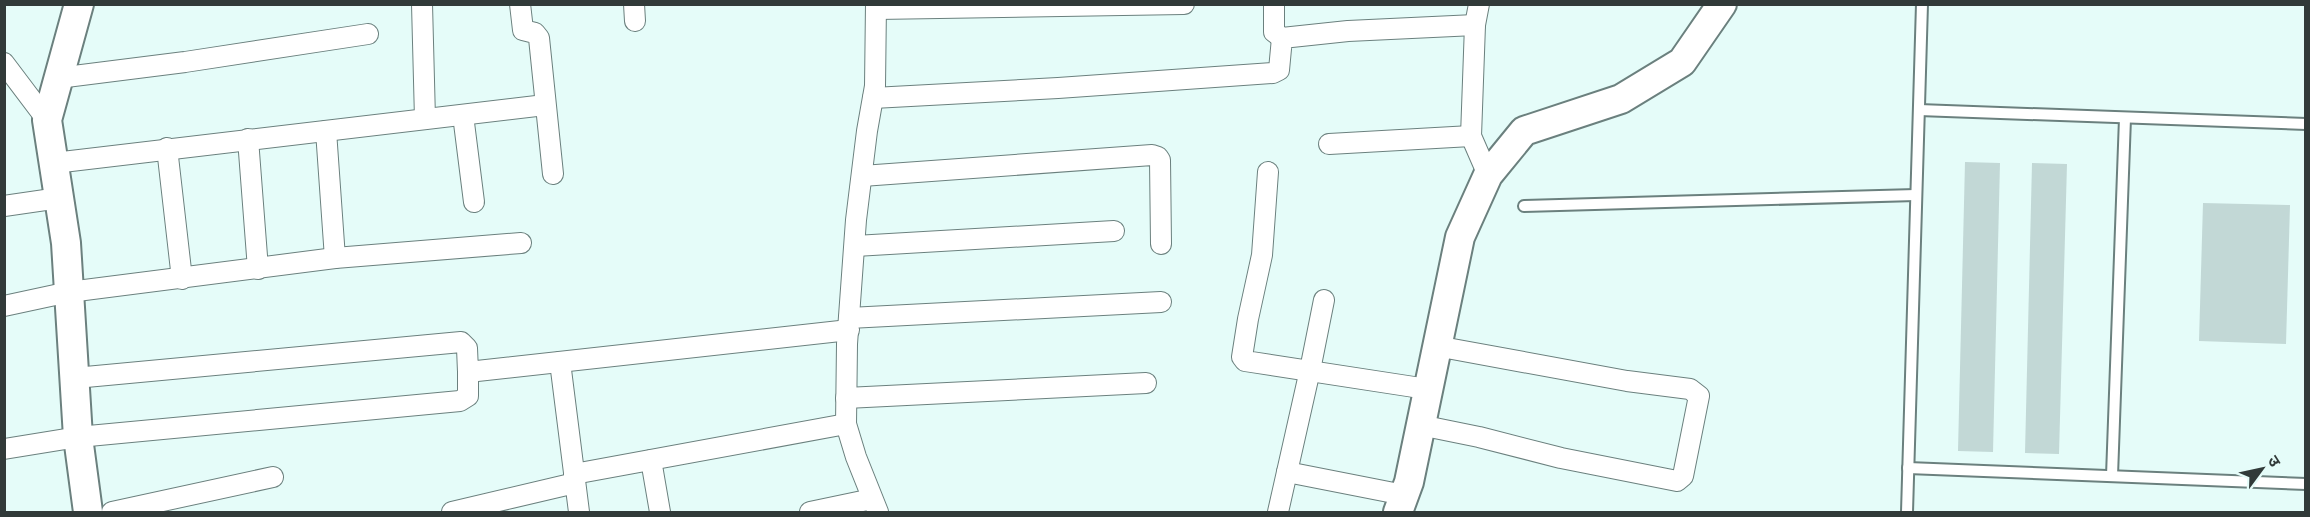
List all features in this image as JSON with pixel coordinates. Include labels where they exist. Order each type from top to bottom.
[{"type":"street","points":[[79,4],[47,120],[66,243],[78,437],[88,513]]},
{"type":"street","points":[[422,4],[425,119]]},
{"type":"street","points":[[520,4],[523,30],[535,33],[539,38],[554,174]]},
{"type":"street","points":[[810,513],[875,506],[846,424],[846,398],[855,246],[873,98],[876,7],[1184,4]]},
{"type":"street","points":[[1274,4],[1274,32],[1282,38],[1348,31],[1474,25]]},
{"type":"street","points":[[1479,4],[1474,25],[1471,136],[1488,175]]},
{"type":"street","points":[[1287,472],[1401,507],[1409,482],[1460,237],[1488,175],[1524,131],[1621,99],[1682,62],[1722,4]]},
{"type":"street","points":[[58,78],[185,62],[368,34]]},
{"type":"street","points":[[873,98],[1273,73],[1279,70],[1281,65],[1282,38]]},
{"type":"street","points":[[4,63],[12,85],[47,120]]},
{"type":"street","points":[[54,163],[545,105]]},
{"type":"street","points":[[463,115],[474,202]]},
{"type":"street","points":[[326,131],[335,258]]},
{"type":"street","points":[[1329,144],[1471,136]]},
{"type":"street","points":[[248,139],[258,269]]},
{"type":"street","points":[[167,148],[182,279]]},
{"type":"street","points":[[862,176],[1152,155],[1160,160],[1161,244]]},
{"type":"street","points":[[1268,172],[1262,255],[1242,357],[1245,361],[1427,389]]},
{"type":"street","points":[[4,206],[59,198]]},
{"type":"street","points":[[855,246],[1114,231]]},
{"type":"street","points":[[4,306],[69,292],[335,258],[520,243]]},
{"type":"street","points":[[1278,513],[1324,300]]},
{"type":"street","points":[[468,372],[849,324],[1161,302]]},
{"type":"street","points":[[4,449],[78,437],[460,401],[468,396],[467,348],[461,342],[75,378]]},
{"type":"street","points":[[1420,425],[1561,458],[1677,481],[1683,476],[1697,410],[1699,396],[1690,389],[1627,381],[1436,346]]},
{"type":"street","points":[[560,362],[579,513]]},
{"type":"street","points":[[846,398],[1146,383]]},
{"type":"street","points":[[452,513],[574,478],[651,460],[846,424]]},
{"type":"street","points":[[651,460],[660,513]]},
{"type":"street","points":[[112,513],[273,477]]},
{"type":"lane","points":[[1907,513],[1922,4]]},
{"type":"lane","points":[[1919,110],[2306,124]]},
{"type":"lane","points":[[2112,476],[2125,118]]},
{"type":"lane","points":[[1524,206],[1916,195]]},
{"type":"lane","points":[[1908,468],[2306,484]]},
{"type":"building","points":[[1965,162],[2000,163],[1993,452],[1958,451]]},
{"type":"building","points":[[2032,163],[2067,164],[2059,454],[2025,453]]},
{"type":"building","points":[[2203,203],[2290,205],[2286,344],[2199,341]]}]
